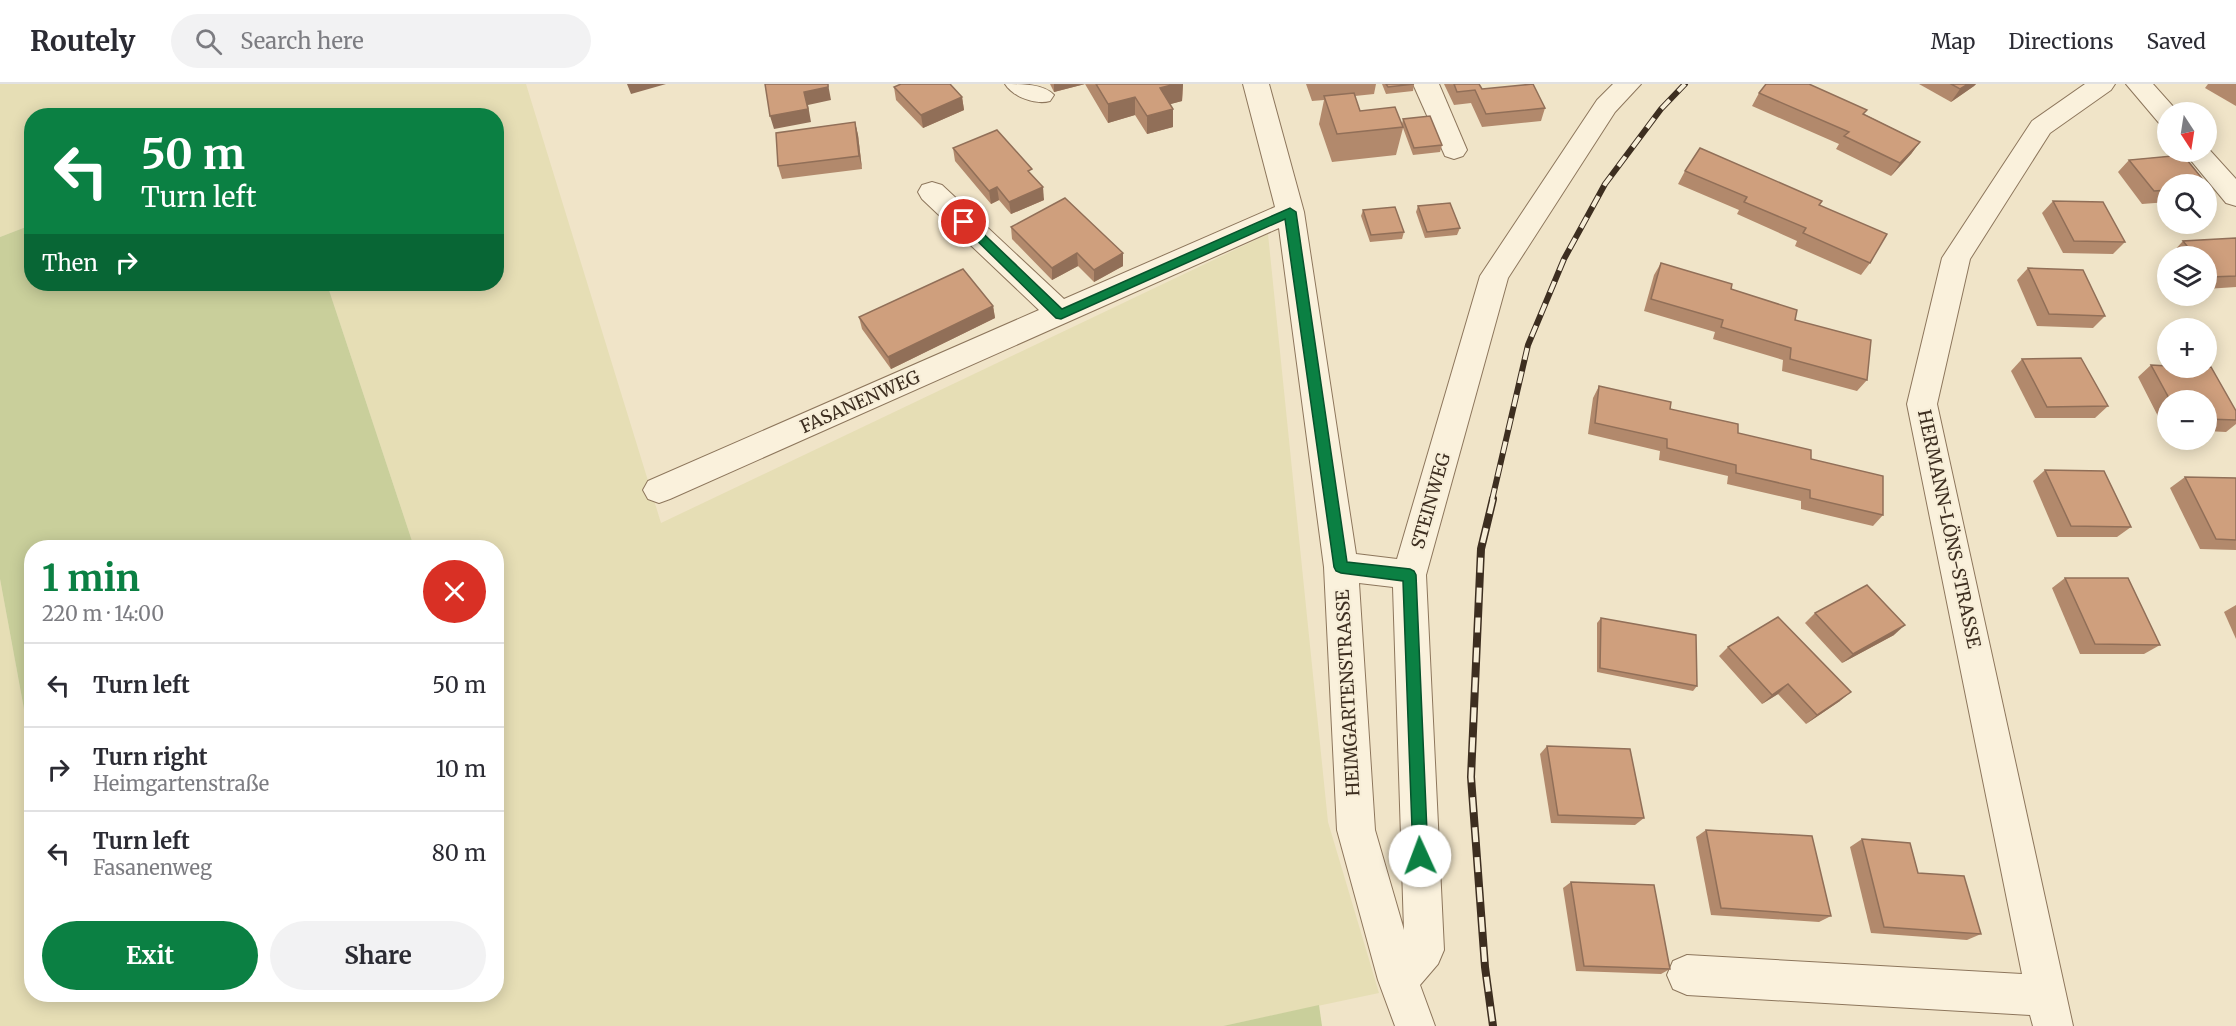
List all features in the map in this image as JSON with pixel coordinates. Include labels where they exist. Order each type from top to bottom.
[{"type":"street","points":[[1018,84],[1041,95]]},
{"type":"street","name":"HEIMGARTENSTRASSE","points":[[1256,84],[1290,212],[1341,567],[1356,830],[1398,980]]},
{"type":"street","points":[[1426,84],[1454,150]]},
{"type":"street","name":"STEINWEG","points":[[1398,980],[1424,950],[1410,575],[1494,276],[1606,106],[1628,84]]},
{"type":"street","name":"HERMANN-LÖNS-STRASSE","points":[[2050,1011],[1922,404],[1956,258],[2040,127],[2102,84]]},
{"type":"street","points":[[2139,84],[2157,104]]},
{"type":"street","points":[[2206,162],[2236,196]]},
{"type":"street","points":[[932,192],[1061,314]]},
{"type":"street","name":"FASANENWEG","points":[[659,490],[1290,212]]},
{"type":"street","points":[[1341,567],[1410,575]]},
{"type":"street","points":[[1687,975],[2050,1011]]},
{"type":"street","points":[[1398,980],[1415,1026]]},
{"type":"shaded area","points":[[0,84],[526,84],[661,523],[1268,234],[1328,822],[1379,993],[1223,1026],[0,1026],[0,579],[24,709],[24,1002],[504,1002],[504,540],[412,540],[329,291],[504,291],[504,108],[24,108],[24,228],[0,237]]},
{"type":"green space","points":[[24,228],[24,291],[329,291],[412,540],[24,540],[24,709],[0,579],[0,237]]},
{"type":"green space","points":[[1319,1005],[1322,1026],[1223,1026]]},
{"type":"building","points":[[765,84],[828,84],[828,87],[804,92],[808,109],[770,116]]},
{"type":"building","points":[[901,84],[950,84],[962,97],[921,115],[894,87]]},
{"type":"building","points":[[1096,84],[1175,84],[1160,88],[1173,109],[1147,116],[1135,97],[1108,104]]},
{"type":"building","points":[[1386,84],[1414,84],[1388,87]]},
{"type":"building","points":[[1454,84],[1479,84],[1482,89],[1533,84],[1545,108],[1486,114],[1475,90],[1457,92]]},
{"type":"building","points":[[1766,84],[1809,84],[1867,110],[1863,114],[1920,142],[1900,163],[1844,136],[1849,132],[1759,93]]},
{"type":"building","points":[[1951,84],[1968,84],[1960,89]]},
{"type":"building","points":[[1354,93],[1360,111],[1395,107],[1403,127],[1337,134],[1324,96]]},
{"type":"building","points":[[1430,116],[1442,145],[1414,148],[1403,119]]},
{"type":"building","points":[[855,122],[859,156],[778,166],[776,133]]},
{"type":"building","points":[[997,130],[1032,169],[1028,171],[1043,187],[1009,202],[997,187],[989,191],[953,148]]},
{"type":"building","points":[[1700,148],[1822,201],[1819,205],[1887,234],[1870,263],[1803,233],[1806,228],[1744,202],[1747,197],[1685,171]]},
{"type":"building","points":[[2157,157],[2157,162],[2189,162],[2198,174],[2157,174],[2157,191],[2154,191],[2129,160]]},
{"type":"building","points":[[1065,198],[1123,253],[1094,270],[1077,253],[1052,268],[1011,227]]},
{"type":"building","points":[[2053,201],[2103,202],[2125,242],[2074,241]]},
{"type":"building","points":[[1450,203],[1460,228],[1427,232],[1418,206]]},
{"type":"building","points":[[1395,207],[1404,232],[1371,235],[1363,210]]},
{"type":"building","points":[[2236,238],[2236,276],[2217,277],[2217,246],[2187,246],[2183,241]]},
{"type":"building","points":[[1661,263],[1732,284],[1731,289],[1797,310],[1795,320],[1871,340],[1867,380],[1790,359],[1791,348],[1721,327],[1723,320],[1651,299]]},
{"type":"building","points":[[2028,268],[2083,270],[2105,316],[2049,314]]},
{"type":"building","points":[[963,269],[993,306],[888,357],[859,317]]},
{"type":"building","points":[[2081,358],[2108,406],[2047,407],[2022,359]]},
{"type":"building","points":[[2151,365],[2157,365],[2157,376]]},
{"type":"building","points":[[2158,378],[2217,378],[2236,411],[2236,420],[2217,419],[2217,390],[2165,390]]},
{"type":"building","points":[[1599,386],[1671,402],[1670,409],[1738,424],[1738,433],[1811,450],[1811,459],[1883,476],[1883,515],[1810,498],[1810,490],[1736,473],[1736,465],[1667,448],[1667,439],[1595,423]]},
{"type":"building","points":[[2045,470],[2104,471],[2131,527],[2071,526]]},
{"type":"building","points":[[2185,477],[2236,478],[2236,540],[2216,539]]},
{"type":"building","points":[[2065,578],[2128,578],[2160,645],[2095,644]]},
{"type":"building","points":[[1867,585],[1905,625],[1853,654],[1815,613]]},
{"type":"building","points":[[1778,617],[1851,692],[1817,715],[1788,684],[1772,695],[1728,647]]},
{"type":"building","points":[[1601,618],[1696,635],[1697,686],[1600,668]]},
{"type":"building","points":[[1547,746],[1630,749],[1644,818],[1558,815]]},
{"type":"building","points":[[1706,830],[1812,836],[1831,916],[1721,908]]},
{"type":"building","points":[[1862,839],[1910,843],[1918,873],[1964,876],[1981,934],[1884,927]]},
{"type":"building","points":[[1571,882],[1654,885],[1670,969],[1584,966]]},
{"type":"railway","points":[[1492,500],[1528,345],[1564,259],[1605,184],[1661,109],[1685,84]]},
{"type":"railway","points":[[1493,499],[1481,549],[1471,777],[1485,967],[1493,1026]]},
{"type":"route","points":[[964,222],[1061,314],[1290,212],[1341,567],[1410,575],[1420,856]]}]
